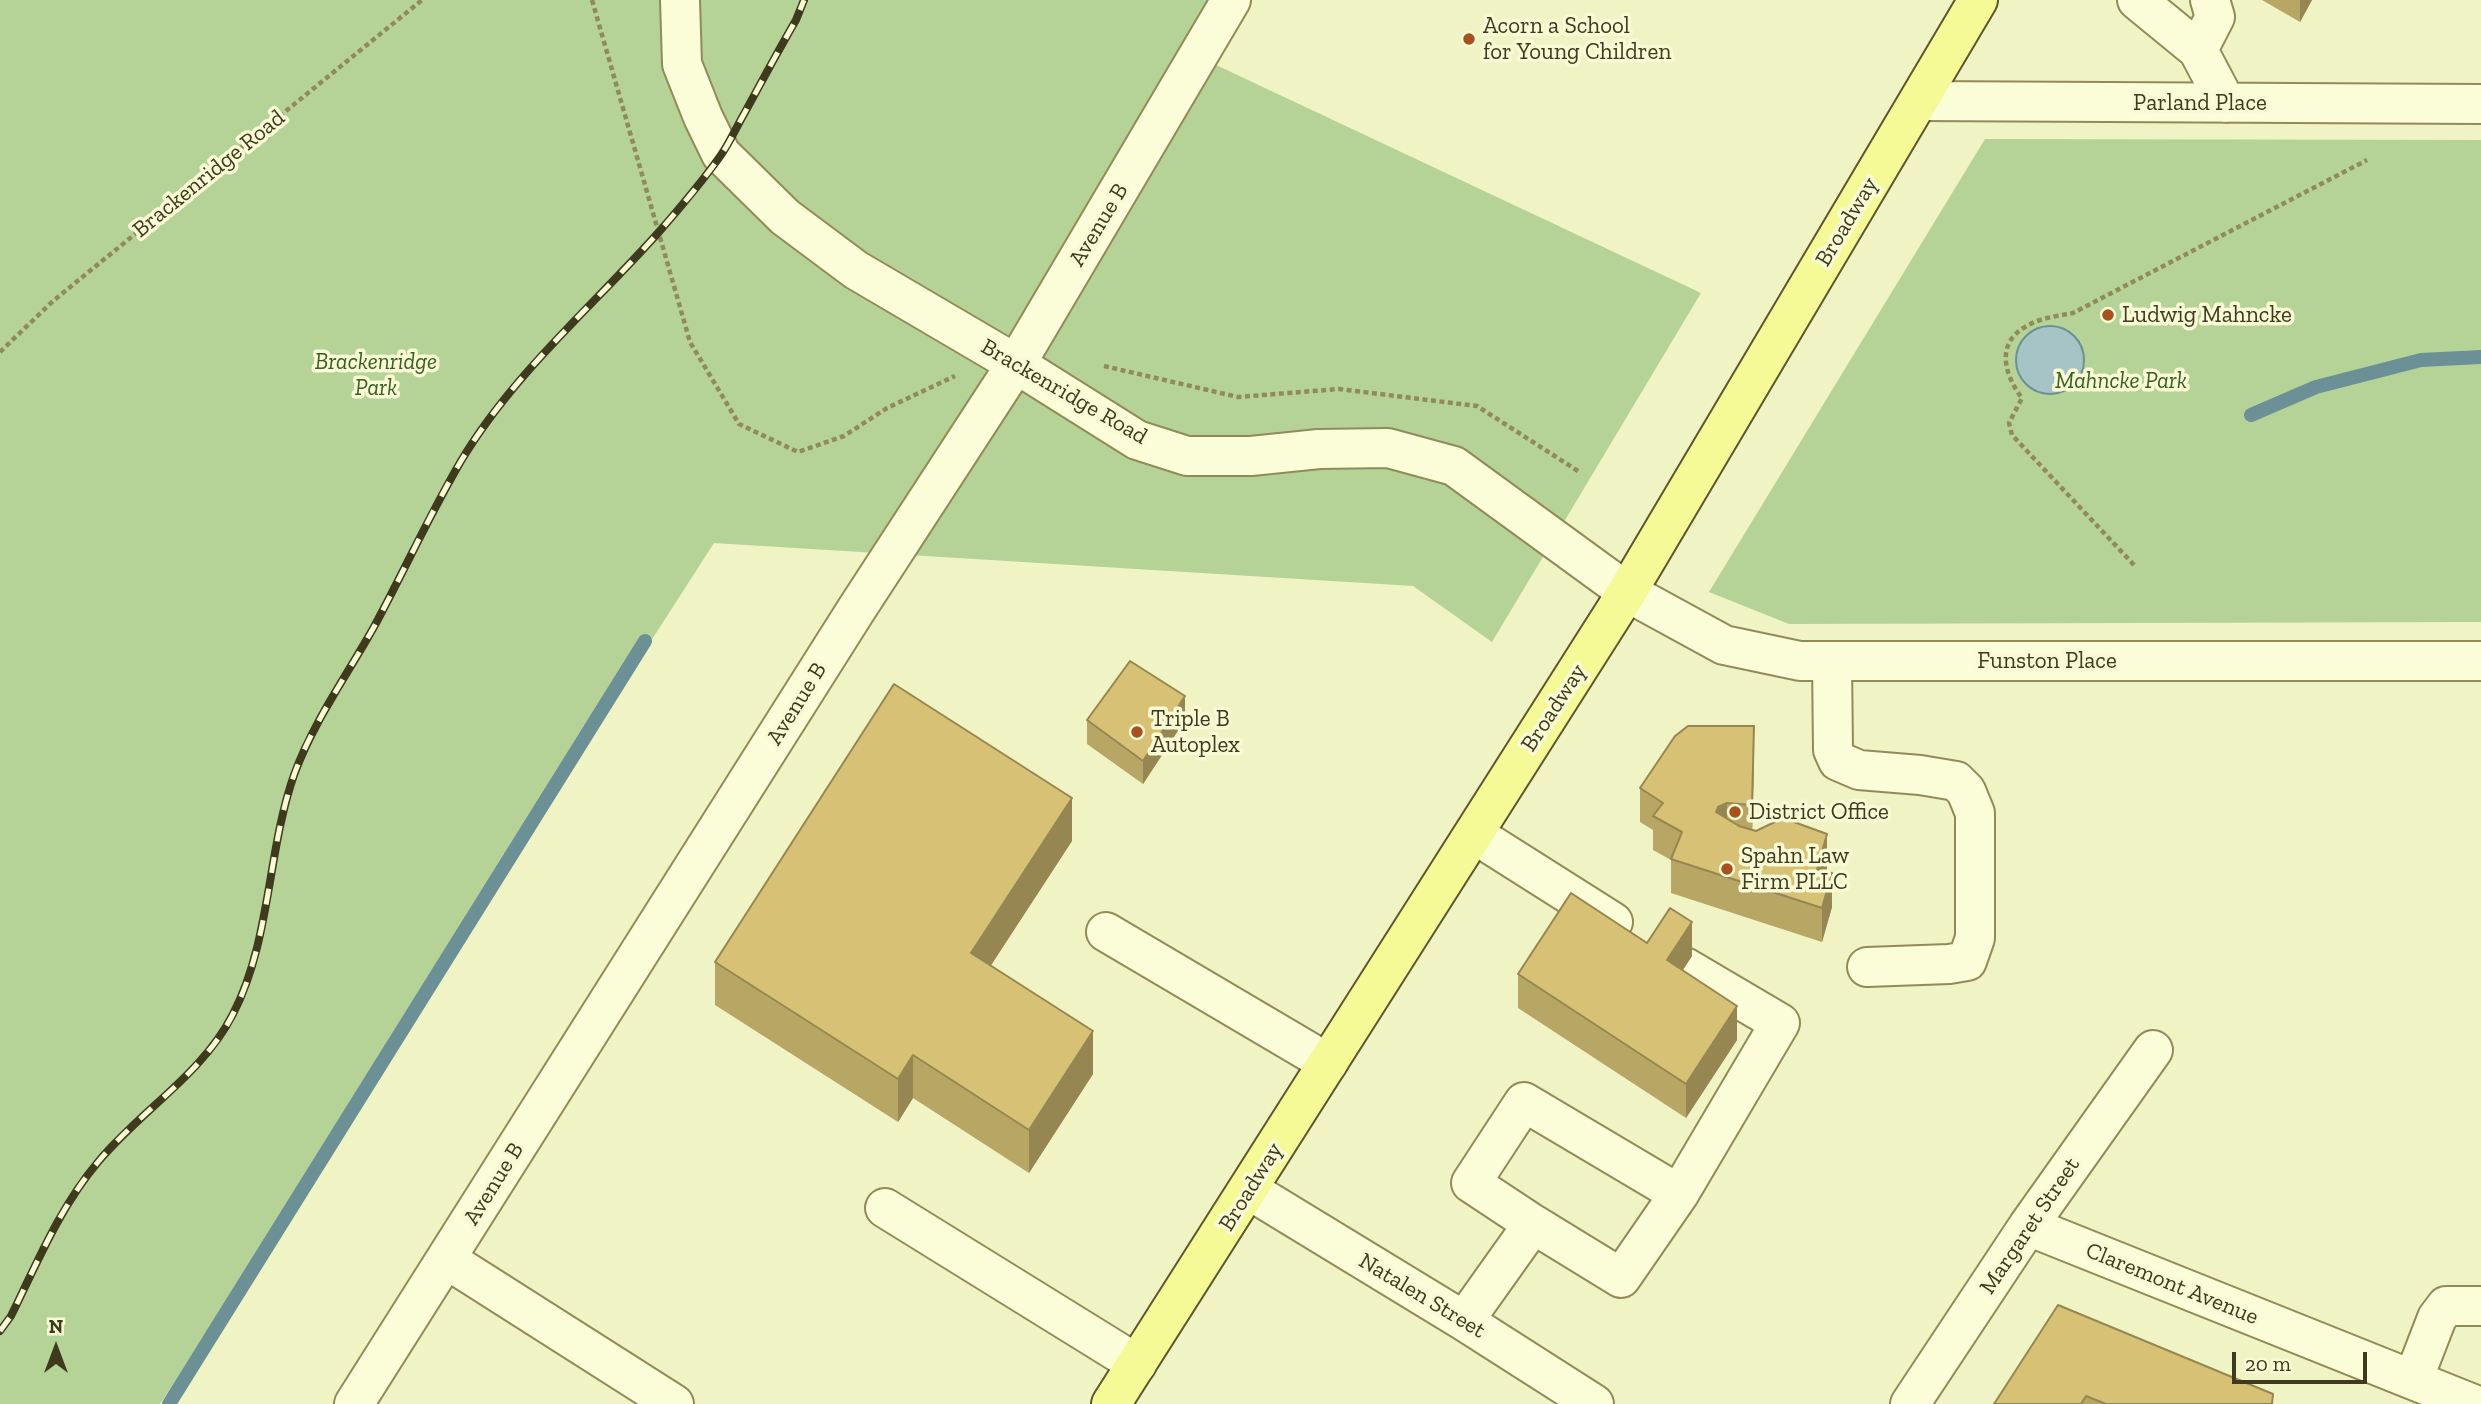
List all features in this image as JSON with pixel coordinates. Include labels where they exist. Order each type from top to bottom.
[{"type":"main road","name":"Broadway","points":[[1111,1404],[1627,592],[1978,0]]},
{"type":"street","name":"Brackenridge Road","points":[[680,0],[682,64],[721,154],[785,217],[856,270],[1016,364],[1137,440],[1187,456],[1251,456],[1319,449],[1388,448],[1454,466],[1627,592]]},
{"type":"street","name":"Avenue B","points":[[354,1404],[856,610],[1016,364],[1231,0]]},
{"type":"street","points":[[2137,0],[2198,50],[2226,103]]},
{"type":"street","points":[[2198,50],[2215,17],[2210,0]]},
{"type":"street","name":"Parland Place","points":[[1919,101],[2481,104]]},
{"type":"street","name":"Funston Place","points":[[1627,592],[1724,645],[1800,661],[2481,661]]},
{"type":"street","points":[[1832,661],[1833,750],[1838,761],[1859,769],[1956,781],[1966,791],[1975,813],[1975,939],[1967,961],[1867,967]]},
{"type":"street","points":[[1474,834],[1659,951],[1780,1023],[1679,1194],[1621,1278],[1471,1182],[1524,1102],[1679,1194]]},
{"type":"street","points":[[1106,933],[1328,1063]]},
{"type":"street","name":"Margaret Street","points":[[1910,1404],[2028,1226],[2153,1050]]},
{"type":"street","name":"Natalen Street","points":[[1249,1190],[1594,1404]]},
{"type":"street","points":[[885,1208],[1137,1364]]},
{"type":"street","points":[[1464,1321],[1533,1224]]},
{"type":"street","name":"Claremont Avenue","points":[[2028,1226],[2473,1404]]},
{"type":"street","points":[[446,1259],[674,1404]]},
{"type":"street","points":[[2413,1380],[2437,1318],[2446,1306],[2481,1306]]},
{"type":"path","name":"Brackenridge Road","points":[[0,352],[53,301],[422,0]]},
{"type":"path","points":[[592,0],[690,342],[739,424],[798,452],[844,436],[887,408],[966,372]]},
{"type":"path","points":[[2134,565],[2012,435],[2009,423],[2022,398],[2010,383],[2005,358],[2010,340],[2024,327],[2073,313],[2367,160]]},
{"type":"path","points":[[1097,365],[1238,397],[1339,388],[1477,406],[1578,471]]},
{"type":"green space","name":"Brackenridge Park","points":[[0,0],[1210,0],[1182,49],[1701,293],[1492,642],[1413,586],[714,543],[160,1404],[0,1404]]},
{"type":"green space","name":"Mahncke Park","points":[[1985,139],[2481,140],[2481,622],[1789,624],[1709,592]]},
{"type":"water","points":[[2050,326],[2063,329],[2074,336],[2081,347],[2084,360],[2081,373],[2074,384],[2063,391],[2050,394],[2037,391],[2026,384],[2019,373],[2016,360],[2019,347],[2026,336],[2037,329]]},
{"type":"building","points":[[1130,661],[1185,696],[1143,761],[1087,720]]},
{"type":"building","points":[[894,684],[1072,798],[971,953],[1093,1031],[1029,1130],[913,1055],[898,1079],[715,962]]},
{"type":"building","points":[[1688,726],[1754,726],[1752,805],[1727,803],[1718,807],[1716,812],[1739,826],[1756,831],[1783,818],[1827,834],[1817,870],[1832,873],[1822,908],[1671,859],[1682,832],[1653,816],[1663,803],[1640,788],[1675,736]]},
{"type":"building","points":[[1571,893],[1647,943],[1670,908],[1692,922],[1667,960],[1737,1006],[1686,1084],[1518,974]]},
{"type":"building","points":[[2058,1305],[2273,1394],[2272,1404],[2106,1404],[2086,1396],[2081,1404],[1994,1404]]},
{"type":"waterway","points":[[2251,415],[2316,387],[2421,360],[2481,357]]},
{"type":"waterway","points":[[169,1404],[645,641]]},
{"type":"railway","points":[[0,1331],[11,1316],[40,1256],[84,1179],[115,1143],[205,1056],[233,1014],[255,956],[285,804],[302,755],[375,625],[461,461],[504,399],[554,342],[658,233],[714,165],[796,20],[804,0]]},
{"type":"place","name":"Acorn a School for Young Children","points":[[1469,39]]},
{"type":"place","name":"Ludwig Mahncke","points":[[2108,315]]},
{"type":"place","name":"Triple B Autoplex","points":[[1137,732]]},
{"type":"place","name":"District Office","points":[[1735,812]]},
{"type":"place","name":"Spahn Law Firm PLLC","points":[[1727,869]]}]
